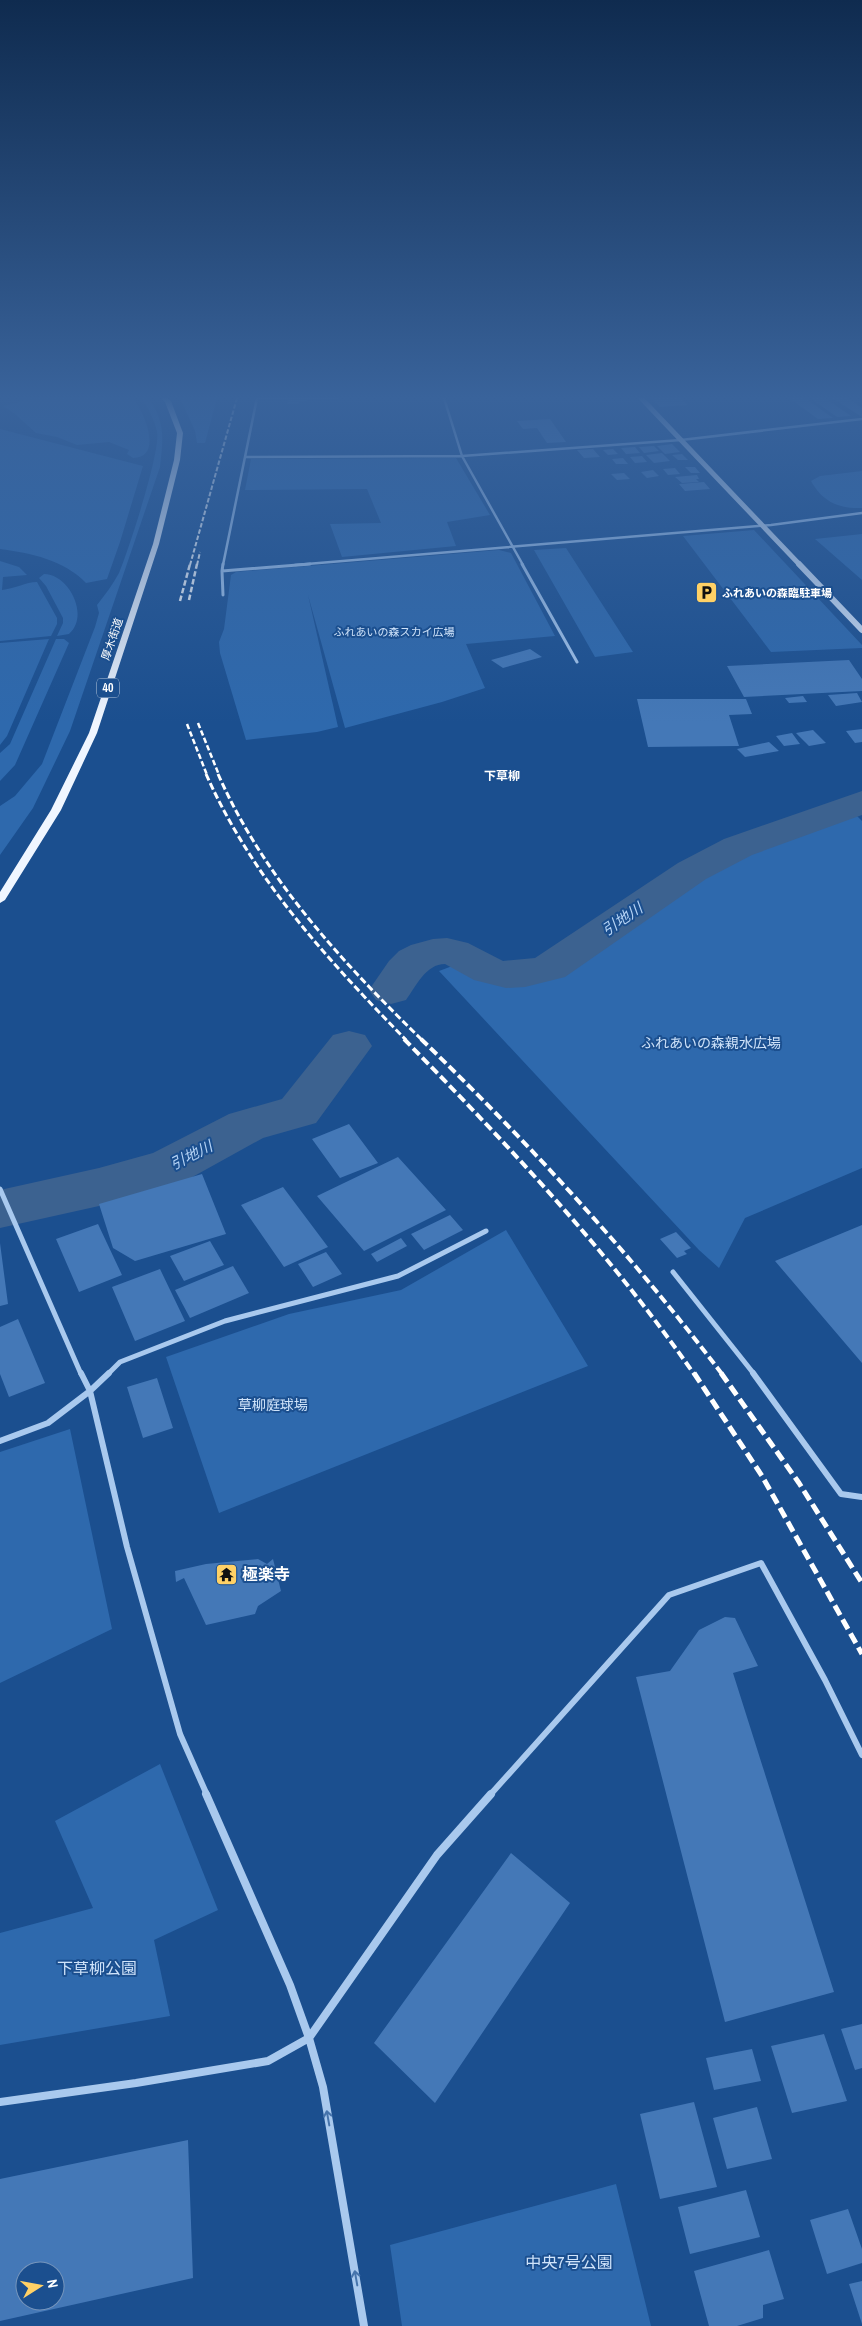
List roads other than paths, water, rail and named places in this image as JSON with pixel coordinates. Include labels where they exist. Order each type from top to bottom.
[{"type":"main road","name":"厚木街道","points":[[0,900],[56,810],[93,733],[156,544],[165,507]]},
{"type":"street","points":[[223,595],[222,571],[236,507]]},
{"type":"street","points":[[490,507],[577,662]]},
{"type":"street","points":[[745,507],[862,630]]},
{"type":"street","points":[[222,571],[763,525],[862,513]]},
{"type":"street","points":[[0,1188],[68,1347],[90,1391],[127,1547],[180,1734],[290,1985],[309,2038],[322,2086],[364,2326]]},
{"type":"street","points":[[0,1441],[48,1423],[90,1391],[120,1362],[225,1321],[398,1276],[486,1232]]},
{"type":"street","points":[[672,1272],[748,1366],[840,1494],[862,1497]]},
{"type":"street","points":[[0,2102],[136,2083],[268,2061],[309,2038],[437,1855],[669,1595],[761,1563],[825,1680],[862,1755]]},
{"type":"waterway","name":"引地川","points":[[391,990],[409,965],[419,957],[440,951],[459,954],[494,973],[506,975],[550,968],[692,871],[738,847],[862,802]]},
{"type":"waterway","name":"引地川","points":[[0,1209],[99,1187],[169,1167],[246,1126],[299,1111],[349,1046]]},
{"type":"railway","points":[[190,565],[206,507]]},
{"type":"railway","points":[[197,565],[200,552]]},
{"type":"railway","points":[[180,601],[190,564]]},
{"type":"railway","points":[[189,600],[197,564]]},
{"type":"railway","points":[[198,723],[219,775]]},
{"type":"railway","points":[[187,724],[207,775]]},
{"type":"railway","points":[[206,774],[225,812],[269,883],[320,947],[406,1040]]},
{"type":"railway","points":[[218,774],[237,812],[281,883],[334,949],[421,1039]]},
{"type":"railway","points":[[404,1039],[556,1200],[627,1285],[694,1374]]},
{"type":"railway","points":[[421,1039],[501,1118],[578,1200],[652,1286],[722,1374]]},
{"type":"railway","points":[[694,1373],[762,1476],[862,1654]]},
{"type":"railway","points":[[721,1373],[799,1483],[862,1583]]},
{"type":"place","name":"ふれあいの森臨駐車場","points":[[706,593]]},
{"type":"place","name":"極楽寺","points":[[226,1574]]},
{"type":"district","name":"下草柳","points":[[502,776]]},
{"type":"park label","name":"ふれあいの森スカイ広場","points":[[394,632]]},
{"type":"park label","name":"ふれあいの森親水広場","points":[[711,1043]]},
{"type":"park label","name":"草柳庭球場","points":[[273,1405]]},
{"type":"park label","name":"下草柳公園","points":[[97,1968]]},
{"type":"park label","name":"中央7号公園","points":[[569,2262]]}]
